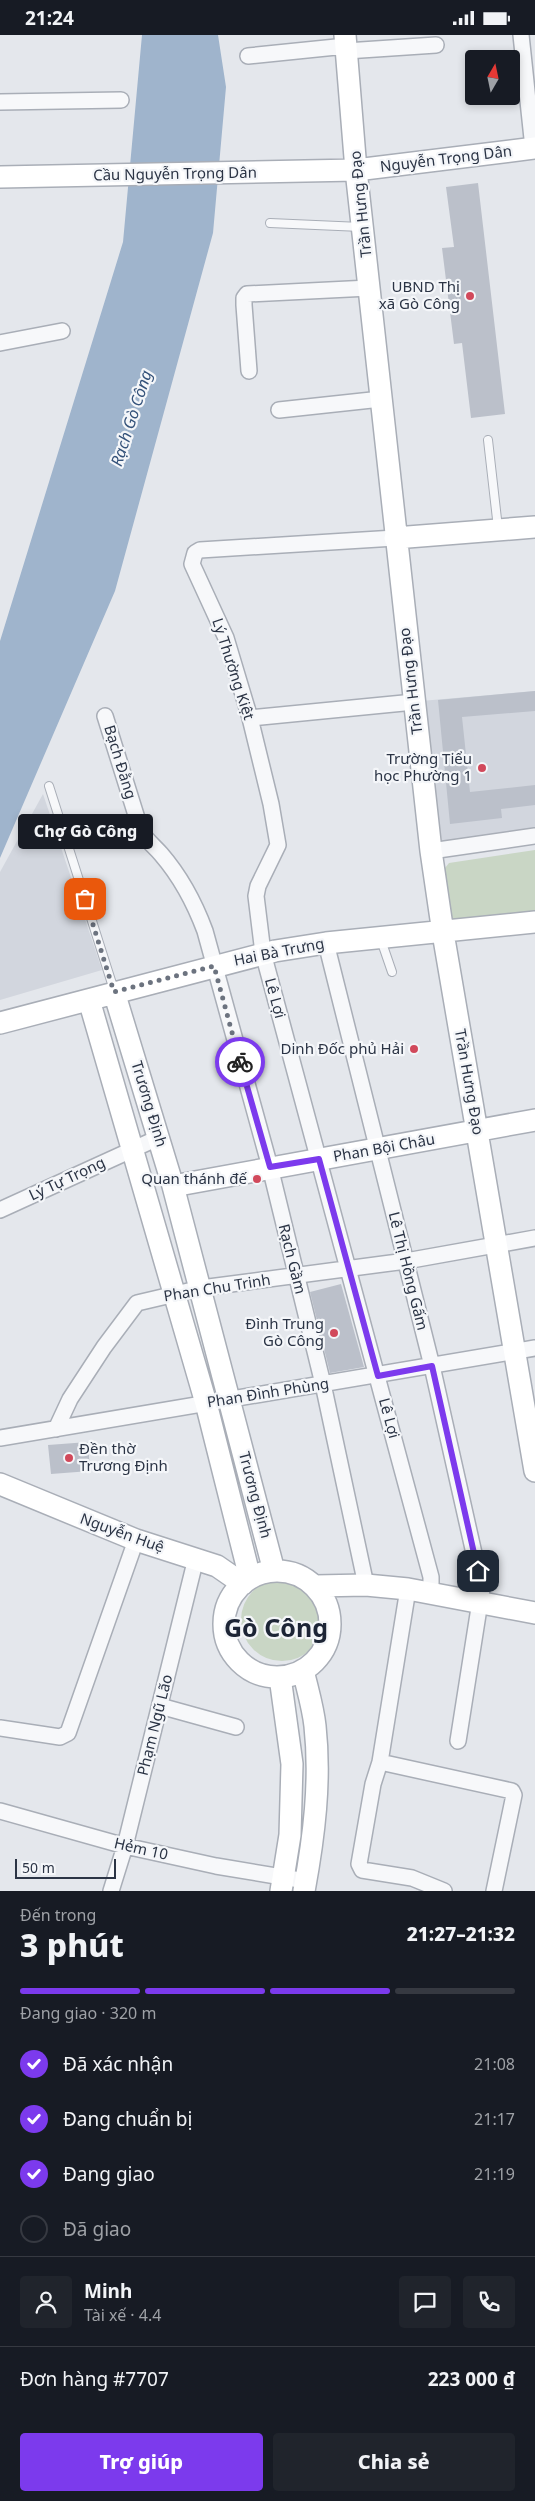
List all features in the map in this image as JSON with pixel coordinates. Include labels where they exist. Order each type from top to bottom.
[{"type":"street","points":[[522,35],[534,148]]},
{"type":"street","points":[[248,56],[346,44],[436,45]]},
{"type":"street","name":"Trần Hưng Đạo","points":[[346,44],[356,170],[380,399],[431,851],[443,933],[478,1130],[496,1245],[525,1350],[535,1471]]},
{"type":"street","points":[[0,102],[121,100]]},
{"type":"street","name":"Nguyễn Trọng Dân","points":[[266,172],[356,170],[534,148]]},
{"type":"street","name":"Cầu Nguyễn Trọng Dân","points":[[0,177],[266,172]]},
{"type":"street","points":[[249,371],[244,305],[244,298],[247,294],[369,288]]},
{"type":"street","points":[[0,343],[62,331]]},
{"type":"street","points":[[278,409],[380,399]]},
{"type":"street","points":[[395,538],[535,527]]},
{"type":"street","name":"Lý Thường Kiệt","points":[[263,953],[256,896],[258,886],[278,845],[271,805],[250,718],[226,638],[195,571],[192,558],[200,550],[297,542],[395,538]]},
{"type":"street","points":[[250,718],[414,702]]},
{"type":"street","name":"Bạch Đằng","points":[[106,716],[141,831],[145,839],[161,854],[196,906],[214,966]]},
{"type":"street","points":[[431,851],[535,836]]},
{"type":"street","name":"Hai Bà Trưng","points":[[0,1023],[263,953],[326,943],[443,933],[535,922]]},
{"type":"street","name":"Lê Thị Hồng Gấm","points":[[326,943],[432,1366],[482,1589],[458,1741]]},
{"type":"street","name":"Lê Lợi","points":[[263,953],[431,1577],[431,1593]]},
{"type":"street","name":"Rạch Gầm","points":[[214,966],[270,1167],[323,1384],[366,1585]]},
{"type":"street","name":"Trương Định","points":[[114,992],[160,1137],[274,1571]]},
{"type":"street","name":"Trương Định","points":[[89,1000],[134,1148],[206,1403],[246,1581]]},
{"type":"street","name":"Phan Bội Châu","points":[[173,1186],[535,1120]]},
{"type":"street","name":"Lý Tự Trọng","points":[[0,1209],[160,1137]]},
{"type":"street","name":"Phan Chu Trinh","points":[[56,1429],[70,1399],[131,1308],[137,1303],[201,1288],[406,1261],[535,1238]]},
{"type":"street","name":"Phan Đình Phùng","points":[[0,1438],[229,1398],[378,1376],[525,1350]]},
{"type":"street","name":"Nguyễn Huệ","points":[[1,1487],[136,1541],[217,1565],[246,1581]]},
{"type":"street","points":[[0,1728],[60,1737],[68,1733],[136,1541]]},
{"type":"street","name":"Phạm Ngũ Lão","points":[[111,1891],[126,1847],[196,1558]]},
{"type":"street","points":[[274,1571],[284,1571],[301,1576],[315,1586],[326,1601],[330,1617],[330,1635],[323,1651],[312,1665],[280,1677],[262,1675],[246,1667],[234,1654],[226,1639],[224,1621],[228,1604],[246,1581],[274,1571]]},
{"type":"street","points":[[315,1586],[366,1585],[408,1589],[480,1601],[535,1613]]},
{"type":"street","points":[[408,1589],[380,1762],[373,1784],[360,1867],[362,1870],[412,1878],[444,1891]]},
{"type":"street","points":[[303,1669],[315,1726],[316,1786],[314,1830],[305,1886]]},
{"type":"street","points":[[280,1677],[292,1764],[290,1835],[282,1884]]},
{"type":"street","points":[[160,1706],[236,1727]]},
{"type":"street","points":[[380,1762],[512,1791],[514,1795],[494,1891]]},
{"type":"street","name":"Hẻm 10","points":[[0,1811],[126,1847],[216,1866],[282,1884],[305,1886]]},
{"type":"lane","points":[[270,223],[363,228]]},
{"type":"lane","points":[[488,440],[498,530]]},
{"type":"lane","name":"Trương Định","points":[[49,787],[114,992]]},
{"type":"lane","points":[[380,938],[392,972]]},
{"type":"shaded area","name":"Trường Tiểu học Phường 1","points":[[535,691],[535,835],[439,850],[421,701]]},
{"type":"shaded area","points":[[43,794],[102,970],[0,1000],[0,872]]},
{"type":"green space","points":[[535,850],[535,922],[446,923],[441,873],[449,863]]},
{"type":"green space","points":[[282,1579],[298,1582],[311,1591],[320,1604],[323,1620],[320,1636],[311,1649],[298,1658],[282,1661],[266,1658],[253,1649],[244,1636],[241,1620],[244,1604],[253,1591],[266,1582]]},
{"type":"water","name":"Rạch Gò Công","points":[[142,35],[218,35],[226,87],[213,233],[115,591],[0,858],[0,641],[123,242]]},
{"type":"building","name":"UBND Thị xã Gò Công","points":[[478,183],[505,414],[471,418],[462,343],[454,344],[442,248],[454,247],[446,187]]},
{"type":"building","points":[[535,691],[535,711],[462,717],[470,792],[535,785],[535,805],[501,809],[502,818],[450,824],[438,700]]},
{"type":"building","name":"Đình Trung Gò Công","points":[[341,1284],[364,1367],[330,1373],[310,1292]]},
{"type":"building","name":"Đền thờ Trương Định","points":[[88,1442],[90,1471],[51,1474],[48,1445]]},
{"type":"way so far","points":[[85,899],[114,992],[214,966],[240,1062]]},
{"type":"place","name":"UBND Thị xã Gò Công","points":[[470,296]]},
{"type":"place","name":"Trường Tiểu học Phường 1","points":[[482,768]]},
{"type":"place","name":"Chợ Gò Công","points":[[85,899]]},
{"type":"place","name":"Dinh Đốc phủ Hải","points":[[414,1049]]},
{"type":"place","name":"Quan thánh đế","points":[[257,1179]]},
{"type":"place","name":"Đình Trung Gò Công","points":[[334,1333]]},
{"type":"place","name":"Đền thờ Trương Định","points":[[69,1458]]},
{"type":"district","name":"Gò Công","points":[[276,1628]]},
{"type":"route","points":[[240,1062],[270,1167],[319,1159],[378,1376],[432,1366],[478,1571]]}]
